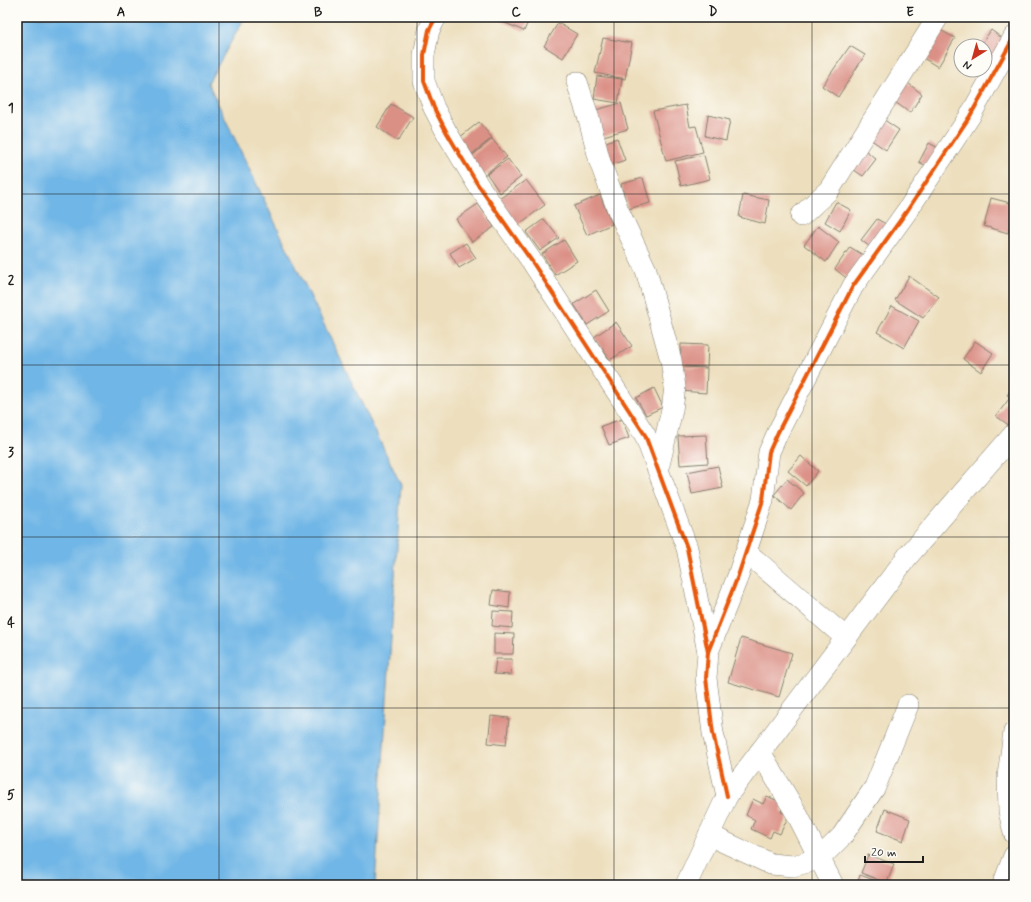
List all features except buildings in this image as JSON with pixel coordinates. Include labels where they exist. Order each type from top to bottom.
[{"type":"street","points":[[436,17],[429,30],[424,55],[424,81],[434,108],[447,133],[478,184],[533,263],[646,435],[687,548],[708,652],[706,678],[713,733],[727,796]]},
{"type":"street","points":[[801,216],[829,190],[938,17]]},
{"type":"street","points":[[708,652],[746,552],[763,500],[769,452],[778,432],[853,286],[970,116],[1014,37]]},
{"type":"street","points":[[577,82],[589,119],[600,162],[618,210],[646,270],[671,360],[676,387],[658,469]]},
{"type":"street","points":[[686,885],[727,796],[907,557],[1014,434]]},
{"type":"street","points":[[746,552],[846,638]]},
{"type":"street","points":[[709,835],[771,864],[793,866],[819,859],[842,836],[875,787],[908,705]]},
{"type":"street","points":[[1014,732],[1008,776],[1009,811],[1014,833]]},
{"type":"street","points":[[760,752],[797,814],[833,885]]},
{"type":"street","points":[[1003,885],[1014,856]]},
{"type":"water","points":[[17,17],[245,17],[208,83],[401,485],[375,885],[17,885]]},
{"type":"cycle path","points":[[436,17],[429,30],[424,55],[424,81],[434,108],[478,185],[533,263],[645,435],[687,548],[708,652]]},
{"type":"cycle path","points":[[727,796],[713,733],[706,678],[708,652],[738,576],[763,500],[769,452],[853,286],[907,211],[970,116],[1014,37]]}]
